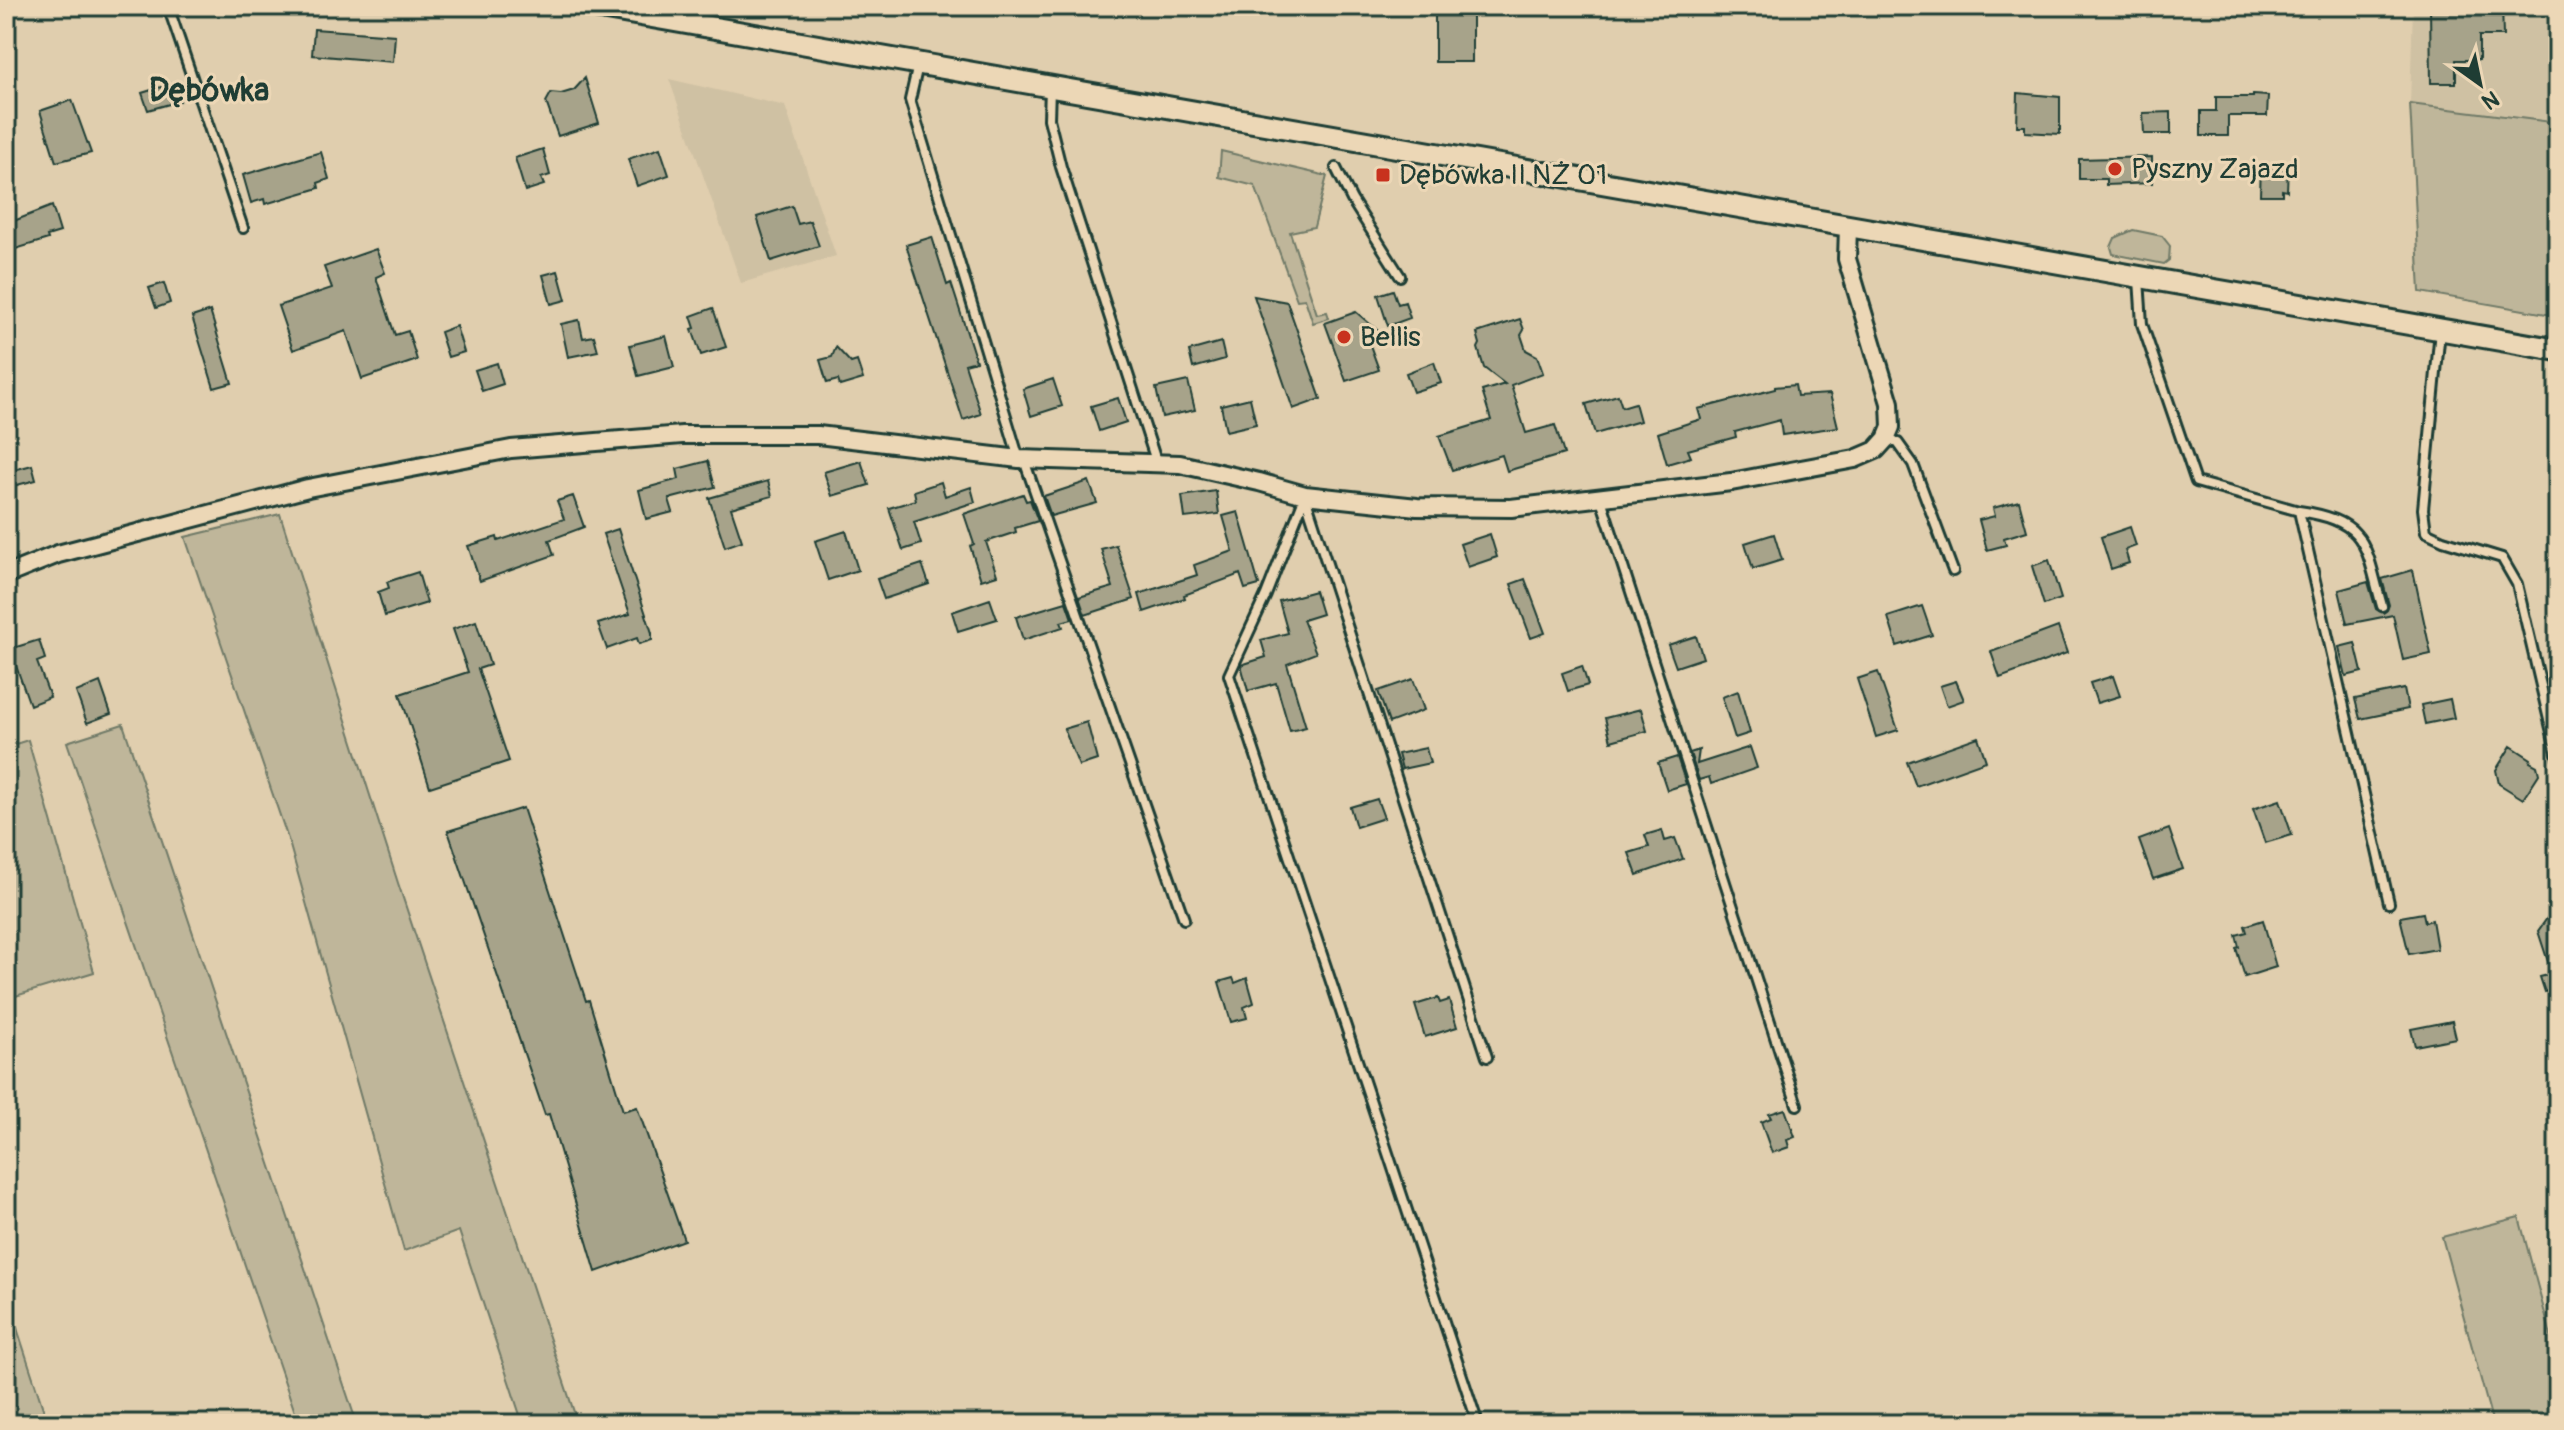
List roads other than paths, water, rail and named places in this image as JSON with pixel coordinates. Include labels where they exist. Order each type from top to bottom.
[{"type":"street","points":[[589,6],[2558,350]]},
{"type":"street","points":[[6,575],[58,554],[293,492],[511,449],[682,435],[818,435],[1022,460],[1180,464],[1305,495],[1417,507],[1511,508],[1601,499],[1813,468],[1855,459],[1876,450],[1891,427],[1890,403],[1847,259],[1848,227]]},
{"type":"lane","points":[[168,6],[243,228]]},
{"type":"lane","points":[[919,64],[910,100],[1022,460],[1184,919]]},
{"type":"lane","points":[[1050,87],[1049,119],[1061,167],[1157,464]]},
{"type":"lane","points":[[1336,168],[1352,200],[1400,276]]},
{"type":"lane","points":[[2139,278],[2142,324],[2196,482],[2323,515],[2351,526],[2366,547],[2382,606]]},
{"type":"lane","points":[[2440,330],[2423,509],[2426,532],[2502,558],[2517,584],[2558,758]]},
{"type":"lane","points":[[1886,439],[1898,443],[1913,464],[1953,571]]},
{"type":"lane","points":[[1305,495],[1487,1057]]},
{"type":"lane","points":[[1305,495],[1266,595],[1229,675],[1478,1424]]},
{"type":"lane","points":[[1601,499],[1797,1105]]},
{"type":"lane","points":[[2299,511],[2389,903]]},
{"type":"place","name":"Pyszny Zajazd","points":[[2115,169]]},
{"type":"place","name":"Dębówka II NŻ 01","points":[[1383,175]]},
{"type":"place","name":"Bellis","points":[[1344,337]]},
{"type":"district","name":"Dębówka","points":[[209,91]]}]
